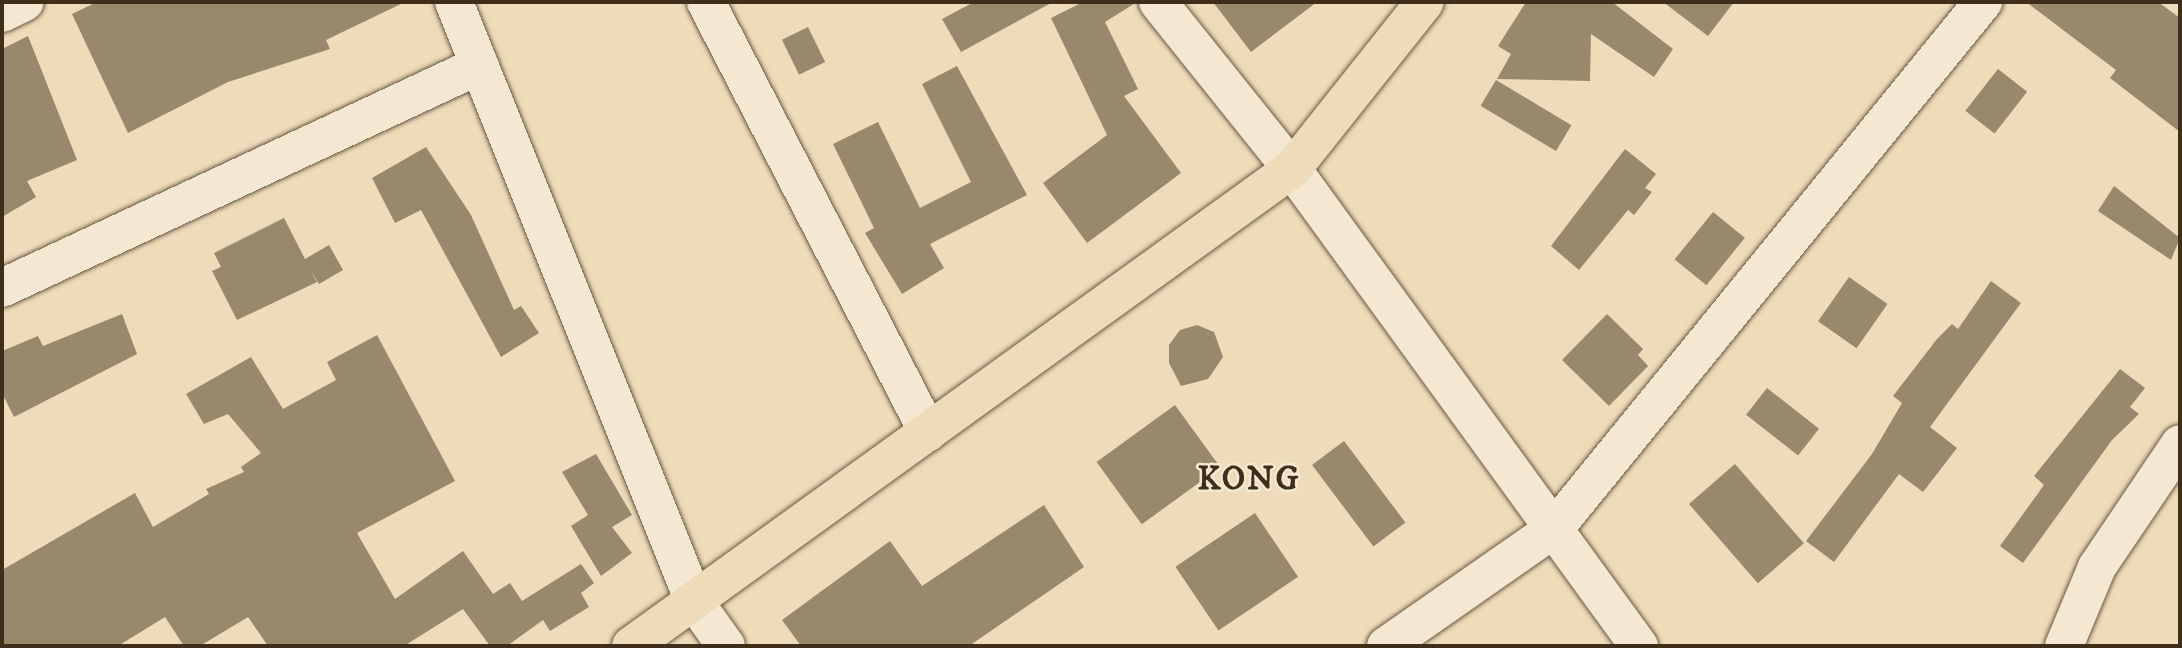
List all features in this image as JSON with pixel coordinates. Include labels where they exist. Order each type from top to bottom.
[{"type":"main road","points":[[631,646],[1292,169],[1425,2]]},
{"type":"street","points":[[2,13],[24,2]]},
{"type":"street","points":[[454,2],[694,601],[726,646]]},
{"type":"street","points":[[706,2],[928,432]]},
{"type":"street","points":[[1158,2],[1292,169],[1639,646]]},
{"type":"street","points":[[1386,646],[1554,530],[1983,2]]},
{"type":"street","points":[[2,288],[480,65]]},
{"type":"street","points":[[2064,646],[2098,567],[2180,444]]},
{"type":"building","points":[[97,2],[405,2],[326,40],[330,49],[228,82],[128,133],[72,14]]},
{"type":"building","points":[[974,2],[1053,2],[961,52],[942,19]]},
{"type":"building","points":[[1083,2],[1137,2],[1105,22],[1138,89],[1124,96],[1181,173],[1087,243],[1043,183],[1107,135],[1051,18]]},
{"type":"building","points":[[1213,2],[1317,2],[1251,52]]},
{"type":"building","points":[[1526,2],[1612,2],[1673,49],[1654,77],[1591,34],[1590,81],[1497,79],[1511,54],[1498,46]]},
{"type":"building","points":[[1663,2],[1734,2],[1708,36]]},
{"type":"building","points":[[2026,2],[2158,2],[2180,18],[2180,132],[2110,78],[2116,70]]},
{"type":"building","points":[[808,27],[825,62],[799,75],[782,40]]},
{"type":"building","points":[[28,36],[77,160],[27,181],[36,197],[2,217],[2,49]]},
{"type":"building","points":[[957,66],[1027,195],[930,244],[944,268],[902,294],[865,233],[874,228],[833,144],[878,122],[920,208],[971,182],[922,84]]},
{"type":"building","points":[[1998,69],[2027,92],[1995,134],[1965,111]]},
{"type":"building","points":[[1496,80],[1571,125],[1556,151],[1481,106]]},
{"type":"building","points":[[426,147],[471,215],[514,310],[521,306],[539,333],[501,357],[421,210],[395,223],[372,178]]},
{"type":"building","points":[[1625,149],[1656,174],[1645,188],[1652,192],[1634,215],[1628,210],[1579,270],[1551,246]]},
{"type":"building","points":[[2114,186],[2180,238],[2171,260],[2098,211]]},
{"type":"building","points":[[1713,212],[1745,238],[1706,285],[1675,259]]},
{"type":"building","points":[[284,218],[305,259],[329,245],[343,270],[319,284],[309,268],[317,282],[237,320],[212,271],[221,267],[214,253]]},
{"type":"building","points":[[1849,277],[1888,304],[1857,348],[1818,321]]},
{"type":"building","points":[[1991,281],[2021,303],[1930,427],[1957,448],[1923,492],[1899,474],[1834,562],[1806,541],[1872,454],[1902,403],[1893,396],[1937,339],[1952,324],[1958,329]]},
{"type":"building","points":[[122,314],[137,354],[14,417],[2,393],[2,351],[38,336],[43,346]]},
{"type":"building","points":[[1607,314],[1643,349],[1638,355],[1648,366],[1609,406],[1562,360]]},
{"type":"building","points":[[1197,325],[1214,332],[1223,357],[1208,379],[1181,386],[1169,363],[1169,345],[1180,330]]},
{"type":"building","points":[[377,335],[455,481],[357,533],[395,599],[463,551],[493,594],[510,583],[522,601],[581,564],[594,583],[581,593],[589,607],[550,631],[543,620],[507,646],[490,646],[463,609],[404,646],[268,646],[248,617],[200,646],[184,646],[165,617],[118,646],[2,646],[2,570],[135,493],[153,527],[209,494],[206,489],[244,472],[241,467],[261,453],[228,414],[204,424],[186,394],[251,357],[283,409],[336,380],[327,362]]},
{"type":"building","points":[[2120,369],[2145,388],[2130,407],[2139,414],[2112,440],[2023,563],[2000,546],[2044,485],[2034,476]]},
{"type":"building","points":[[1767,388],[1819,429],[1798,455],[1746,415]]},
{"type":"building","points":[[1175,405],[1220,467],[1142,524],[1097,462]]},
{"type":"building","points":[[1344,441],[1405,522],[1373,547],[1312,465]]},
{"type":"building","points":[[596,454],[632,515],[612,527],[632,553],[601,576],[571,526],[588,515],[562,472]]},
{"type":"building","points":[[1735,464],[1804,543],[1758,583],[1689,504]]},
{"type":"building","points":[[1044,505],[1084,567],[969,646],[801,646],[782,620],[890,541],[922,586]]},
{"type":"building","points":[[1255,513],[1298,577],[1218,631],[1175,567]]},
{"type":"district","name":"KONG","points":[[1249,480]]}]
